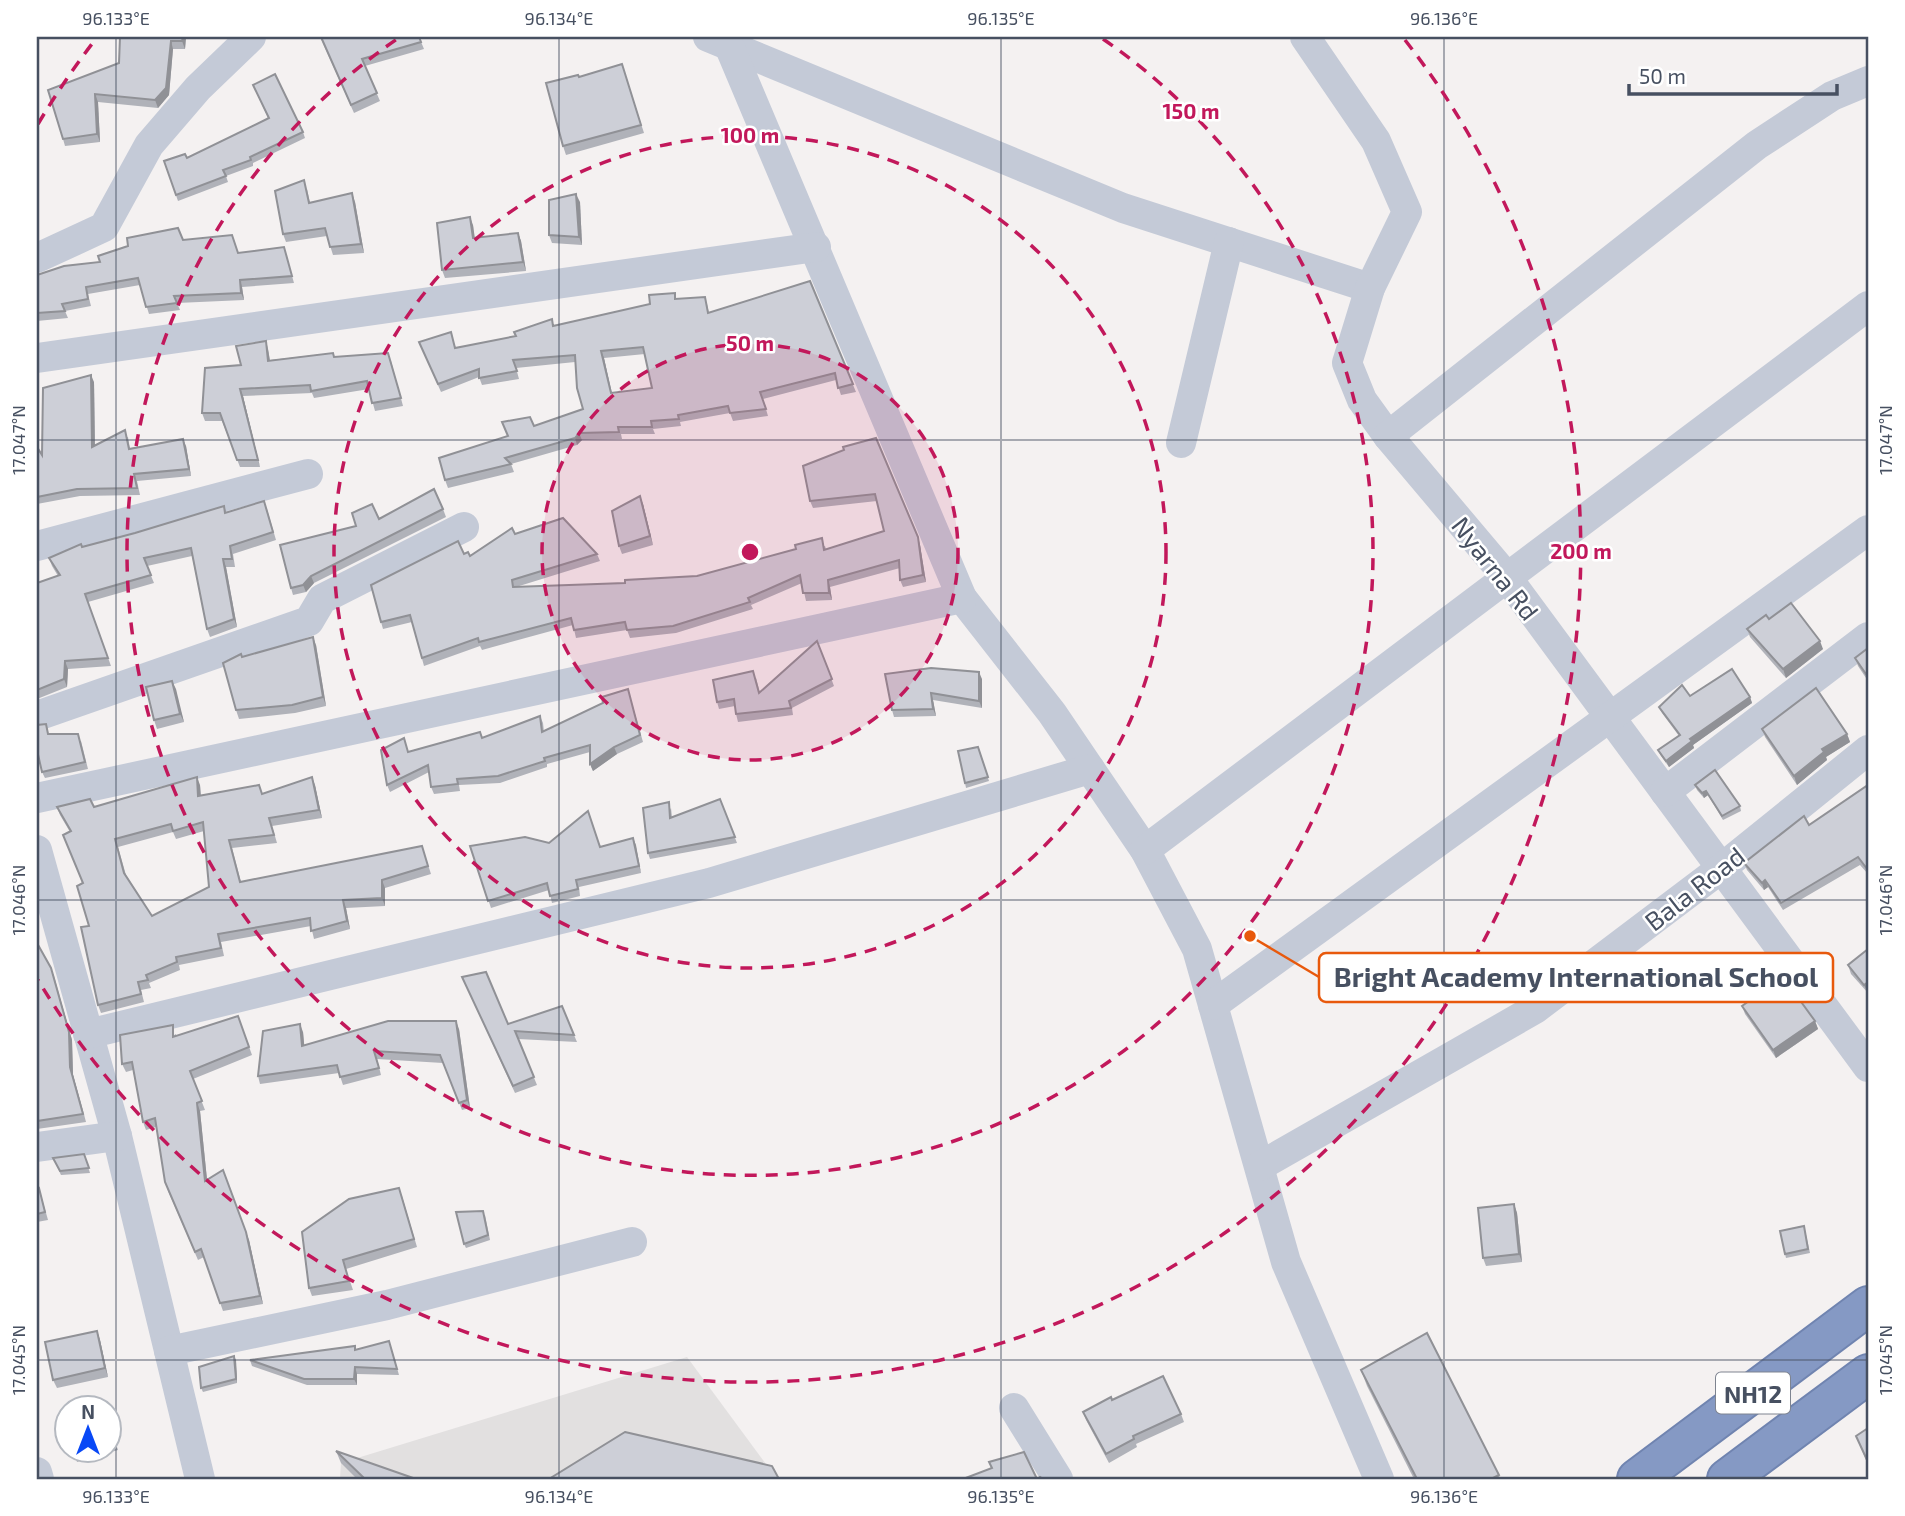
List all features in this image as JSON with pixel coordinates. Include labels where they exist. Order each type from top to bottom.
[{"type":"highway","name":"NH12","points":[[1637,1479],[1862,1325]]},
{"type":"highway","name":"NH12","points":[[1727,1479],[1868,1374]]},
{"type":"street","points":[[37,258],[104,227],[149,145],[198,88],[251,37]]},
{"type":"street","name":"Nyarna Rd","points":[[1305,37],[1376,141],[1407,212],[1370,288],[1347,363],[1362,400],[1388,436],[1506,576],[1868,1067]]},
{"type":"street","points":[[719,43],[1123,208],[1370,288]]},
{"type":"street","points":[[719,43],[816,247],[962,598],[1052,713],[1090,769],[1144,850],[1197,949],[1286,1262],[1379,1479]]},
{"type":"street","points":[[1388,436],[1757,145],[1832,96],[1868,81]]},
{"type":"street","points":[[1181,443],[1230,242]]},
{"type":"street","points":[[37,358],[816,247]]},
{"type":"street","points":[[1144,850],[1868,306]]},
{"type":"street","points":[[37,546],[308,474]]},
{"type":"street","points":[[37,716],[309,621],[322,599],[464,527]]},
{"type":"street","points":[[1213,1005],[1868,530]]},
{"type":"street","points":[[37,798],[962,598]]},
{"type":"street","points":[[1665,792],[1868,637]]},
{"type":"street","name":"Bala Road","points":[[1260,1166],[1535,1009],[1723,867],[1868,750]]},
{"type":"street","points":[[88,1034],[709,883],[1090,769]]},
{"type":"street","points":[[37,850],[117,1136],[200,1479]]},
{"type":"street","points":[[37,1147],[117,1136]]},
{"type":"street","points":[[169,1352],[387,1305],[632,1242]]},
{"type":"street","points":[[1014,1409],[1058,1479]]},
{"type":"street","points":[[37,1472],[39,1479]]},
{"type":"shaded area","points":[[687,1357],[777,1479],[340,1479],[341,1463]]},
{"type":"building","points":[[120,37],[183,37],[182,41],[171,41],[166,88],[155,100],[95,94],[97,134],[63,139],[48,90],[119,63]]},
{"type":"building","points":[[321,37],[419,37],[421,42],[362,59],[377,93],[351,105]]},
{"type":"building","points":[[622,64],[641,125],[563,146],[546,83],[578,75],[579,77]]},
{"type":"building","points":[[275,74],[303,132],[250,157],[251,160],[223,170],[226,176],[176,195],[164,161],[185,154],[187,158],[269,118],[253,85]]},
{"type":"building","points":[[304,180],[309,203],[352,193],[361,244],[330,247],[325,228],[283,234],[275,191]]},
{"type":"building","points":[[576,194],[579,237],[549,235],[549,200]]},
{"type":"building","points":[[470,217],[473,238],[518,233],[523,262],[442,270],[437,223]]},
{"type":"building","points":[[178,228],[183,240],[232,235],[238,253],[284,247],[292,276],[240,280],[241,293],[174,296],[177,303],[146,307],[138,278],[86,287],[88,299],[62,304],[65,311],[37,313],[37,275],[64,266],[100,262],[98,256],[128,246],[127,238]]},
{"type":"building","points":[[810,281],[853,384],[838,388],[835,373],[760,392],[766,409],[730,413],[728,406],[678,415],[679,419],[651,421],[652,427],[618,427],[619,432],[579,433],[575,438],[505,458],[511,464],[445,480],[439,458],[508,436],[502,422],[530,417],[534,426],[583,409],[577,388],[575,355],[513,360],[517,371],[479,378],[479,369],[438,384],[419,342],[451,332],[455,348],[516,336],[514,332],[552,319],[553,326],[650,304],[649,295],[675,293],[675,299],[705,297],[708,313]],"holes":[[[643,347],[652,388],[611,393],[601,351]]]},
{"type":"building","points":[[266,341],[268,361],[333,353],[334,357],[388,353],[401,398],[372,403],[367,381],[311,391],[310,385],[240,389],[258,460],[237,460],[220,413],[202,413],[205,368],[241,365],[236,346]]},
{"type":"building","points":[[91,375],[92,447],[125,430],[129,449],[183,439],[189,469],[134,474],[137,488],[77,489],[37,497],[37,447],[42,455],[43,388]]},
{"type":"building","points":[[876,438],[918,537],[923,575],[900,580],[899,560],[828,580],[829,593],[803,593],[800,575],[748,598],[750,602],[673,626],[627,630],[625,622],[574,630],[571,618],[479,642],[478,638],[422,658],[410,615],[381,622],[371,585],[458,541],[464,554],[468,552],[470,556],[512,528],[515,534],[563,518],[597,554],[512,580],[513,587],[625,583],[625,580],[697,576],[796,549],[795,545],[822,538],[824,550],[884,531],[875,494],[810,501],[803,466],[844,450],[843,447]]},
{"type":"building","points":[[434,489],[443,509],[311,576],[303,585],[291,588],[280,545],[356,526],[352,513],[372,504],[379,519]]},
{"type":"building","points":[[640,496],[650,536],[619,546],[612,511]]},
{"type":"building","points":[[264,501],[273,532],[230,546],[232,559],[223,559],[234,619],[207,629],[191,548],[144,558],[151,575],[85,594],[108,658],[65,661],[64,679],[37,690],[37,583],[60,575],[49,558],[81,544],[82,547],[135,533],[224,506],[225,513]]},
{"type":"building","points":[[1791,603],[1820,641],[1783,669],[1747,629],[1766,615],[1769,619]]},
{"type":"building","points":[[313,637],[323,697],[292,705],[236,710],[223,663],[241,654],[242,657]]},
{"type":"building","points":[[817,641],[832,679],[789,701],[791,708],[736,714],[734,699],[717,702],[713,680],[753,671],[759,693]]},
{"type":"building","points":[[1868,648],[1868,677],[1855,658]]},
{"type":"building","points":[[931,668],[979,672],[979,701],[931,693],[933,709],[892,710],[885,674]]},
{"type":"building","points":[[1732,669],[1750,697],[1690,739],[1692,741],[1666,761],[1658,750],[1680,735],[1659,707],[1682,685],[1690,696]]},
{"type":"building","points":[[172,681],[180,714],[154,720],[146,687]]},
{"type":"building","points":[[1816,688],[1847,734],[1822,749],[1824,752],[1794,776],[1762,729]]},
{"type":"building","points":[[628,689],[640,735],[614,747],[590,764],[590,745],[544,758],[545,761],[498,776],[457,779],[458,784],[431,787],[428,765],[387,785],[381,750],[404,738],[408,752],[480,732],[482,738],[540,716],[542,732],[603,703],[602,697]]},
{"type":"building","points":[[46,724],[48,734],[78,734],[85,762],[42,772],[37,750],[37,725]]},
{"type":"building","points":[[978,747],[988,777],[965,783],[958,751]]},
{"type":"building","points":[[1715,770],[1740,806],[1722,816],[1706,791],[1702,793],[1695,785]]},
{"type":"building","points":[[197,777],[198,796],[259,785],[262,794],[312,777],[319,810],[269,818],[274,835],[229,840],[240,882],[422,846],[428,866],[382,880],[382,898],[343,900],[347,921],[311,931],[310,918],[218,934],[221,948],[176,957],[177,962],[146,975],[148,980],[138,982],[141,994],[98,1005],[81,927],[89,926],[77,886],[83,883],[63,835],[71,831],[57,807],[90,799],[94,807]],"holes":[[[203,822],[209,887],[152,916],[124,873],[115,839],[171,824],[173,831]]]},
{"type":"building","points":[[1868,785],[1868,870],[1858,857],[1781,903],[1765,880],[1762,883],[1744,863],[1804,816],[1809,825]]},
{"type":"building","points":[[720,799],[735,837],[648,853],[643,808],[669,802],[670,818]]},
{"type":"building","points":[[588,811],[600,847],[633,838],[639,866],[576,880],[578,889],[550,896],[547,883],[488,901],[470,846],[525,837],[549,843]]},
{"type":"building","points":[[37,943],[51,968],[69,1032],[70,1067],[83,1114],[37,1121]]},
{"type":"building","points":[[1868,949],[1868,982],[1864,985],[1848,965]]},
{"type":"building","points":[[486,972],[508,1024],[562,1006],[574,1035],[515,1031],[534,1077],[513,1086],[462,977]]},
{"type":"building","points":[[1783,977],[1815,1021],[1773,1050],[1742,1006]]},
{"type":"building","points":[[238,1016],[249,1047],[190,1071],[202,1101],[197,1103],[205,1181],[223,1170],[246,1232],[260,1296],[220,1303],[201,1249],[195,1252],[165,1182],[155,1118],[143,1122],[132,1062],[122,1064],[120,1035],[173,1025],[173,1037]]},
{"type":"building","points":[[388,1021],[456,1021],[467,1100],[459,1103],[440,1055],[374,1051],[379,1068],[340,1077],[337,1065],[258,1076],[263,1031],[300,1024],[302,1046]]},
{"type":"building","points":[[84,1154],[89,1168],[60,1171],[53,1158]]},
{"type":"building","points":[[39,1188],[45,1212],[37,1214],[37,1189]]},
{"type":"building","points":[[399,1188],[414,1239],[343,1260],[349,1281],[309,1288],[302,1232],[349,1199]]},
{"type":"building","points":[[1514,1204],[1519,1254],[1483,1258],[1478,1208]]},
{"type":"building","points":[[483,1211],[488,1235],[464,1244],[456,1212]]},
{"type":"building","points":[[1804,1226],[1808,1249],[1785,1254],[1780,1231]]},
{"type":"building","points":[[97,1331],[105,1368],[53,1380],[45,1342]]},
{"type":"building","points":[[1427,1333],[1499,1475],[1491,1479],[1417,1479],[1361,1370]]},
{"type":"building","points":[[389,1341],[397,1369],[355,1367],[354,1379],[304,1379],[250,1360],[355,1346],[355,1350]]},
{"type":"building","points":[[234,1356],[236,1379],[201,1388],[199,1367]]},
{"type":"building","points":[[1163,1376],[1181,1414],[1133,1436],[1134,1439],[1106,1454],[1083,1412],[1111,1397],[1112,1400]]},
{"type":"building","points":[[1868,1428],[1868,1462],[1856,1436]]},
{"type":"building","points":[[625,1432],[772,1466],[779,1479],[549,1479]]},
{"type":"building","points":[[336,1451],[416,1479],[365,1479]]},
{"type":"building","points":[[1024,1452],[1037,1479],[963,1479],[992,1468],[989,1462]]},
{"type":"place","name":"Bright Academy International School","points":[[1250,936]]}]
